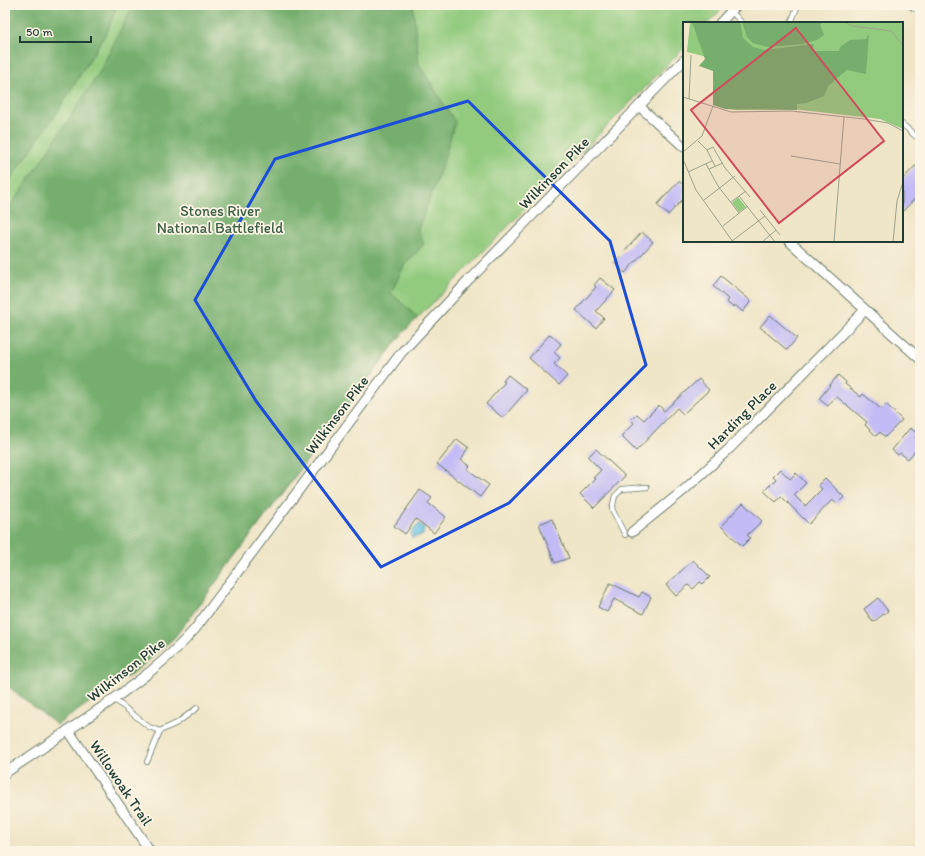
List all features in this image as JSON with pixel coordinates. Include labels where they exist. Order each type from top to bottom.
[{"type":"street","points":[[721,22],[734,8]]},
{"type":"street","name":"Wilkinson Pike","points":[[5,773],[152,672],[185,640],[195,629],[401,353],[469,280],[683,61]]},
{"type":"street","points":[[639,106],[683,146]]},
{"type":"street","points":[[789,242],[920,359]]},
{"type":"street","name":"Harding Place","points":[[629,534],[684,490],[728,450],[865,310]]},
{"type":"street","name":"Willowoak Trail","points":[[68,730],[150,851]]},
{"type":"lane","points":[[791,22],[798,5]]},
{"type":"lane","points":[[909,5],[916,9],[920,6]]},
{"type":"lane","points":[[734,8],[741,22]]},
{"type":"lane","points":[[903,125],[920,140]]},
{"type":"lane","points":[[629,534],[612,509],[615,496],[622,489],[647,487]]},
{"type":"lane","points":[[114,699],[149,727],[160,731]]},
{"type":"lane","points":[[147,762],[160,731],[177,723],[197,708]]},
{"type":"highlighted area","points":[[468,101],[610,241],[646,365],[509,503],[381,567],[256,401],[195,300],[275,159]]},
{"type":"green space","name":"Stones River National Battlefield","points":[[5,5],[726,5],[709,22],[683,22],[683,49],[402,334],[175,637],[128,677],[5,680]]},
{"type":"green space","points":[[5,5],[117,5],[108,30],[56,114],[5,187]]},
{"type":"green space","name":"Stones River National Battlefield","points":[[133,5],[174,5],[179,11],[185,5],[413,5],[419,64],[455,122],[443,163],[418,229],[424,244],[405,264],[391,293],[418,318],[402,334],[384,357],[175,637],[143,665],[57,725],[5,684],[5,213],[28,181],[99,73]]},
{"type":"water","points":[[419,524],[424,527],[423,535],[412,538],[411,533]]},
{"type":"building","points":[[915,166],[920,170],[920,193],[903,211],[903,179]]},
{"type":"building","points":[[679,181],[683,185],[683,199],[668,215],[657,205]]},
{"type":"building","points":[[642,232],[653,242],[625,273],[614,263]]},
{"type":"building","points":[[721,276],[751,301],[743,312],[735,305],[733,307],[726,302],[728,299],[713,286]]},
{"type":"building","points":[[600,278],[615,290],[596,311],[604,318],[596,328],[576,310],[596,287],[594,285]]},
{"type":"building","points":[[770,315],[797,338],[787,350],[760,327]]},
{"type":"building","points":[[550,334],[561,344],[554,352],[560,358],[554,364],[567,376],[559,385],[529,358]]},
{"type":"building","points":[[508,375],[527,390],[503,418],[486,404],[505,382],[503,381]]},
{"type":"building","points":[[838,375],[846,382],[845,384],[861,397],[863,394],[881,409],[886,404],[902,420],[885,437],[880,432],[876,436],[865,425],[867,422],[836,396],[828,406],[819,399]]},
{"type":"building","points":[[699,379],[709,390],[683,414],[677,408],[636,451],[621,436],[634,423],[631,420],[637,414],[644,420],[659,405],[664,411]]},
{"type":"building","points":[[910,428],[918,434],[915,438],[920,442],[920,445],[908,459],[900,453],[898,455],[892,450]]},
{"type":"building","points":[[457,439],[469,448],[461,459],[470,466],[467,469],[489,485],[480,497],[437,464]]},
{"type":"building","points":[[596,449],[625,476],[594,508],[580,494],[595,479],[593,478],[601,470],[588,457]]},
{"type":"building","points":[[780,469],[790,479],[796,473],[806,483],[794,495],[805,506],[822,489],[818,485],[825,478],[844,497],[837,504],[832,500],[809,524],[781,496],[776,502],[764,491],[776,479],[773,476]]},
{"type":"building","points":[[420,490],[432,498],[428,503],[446,517],[434,533],[416,519],[405,534],[394,526]]},
{"type":"building","points":[[743,503],[762,521],[747,535],[750,538],[742,546],[721,526]]},
{"type":"building","points":[[552,519],[569,558],[555,563],[539,524]]},
{"type":"building","points":[[693,560],[710,577],[703,584],[700,582],[693,589],[688,585],[676,596],[666,585]]},
{"type":"building","points":[[610,583],[639,597],[642,592],[651,597],[643,614],[614,599],[607,612],[598,607]]},
{"type":"building","points":[[878,598],[888,611],[873,622],[864,609]]}]
